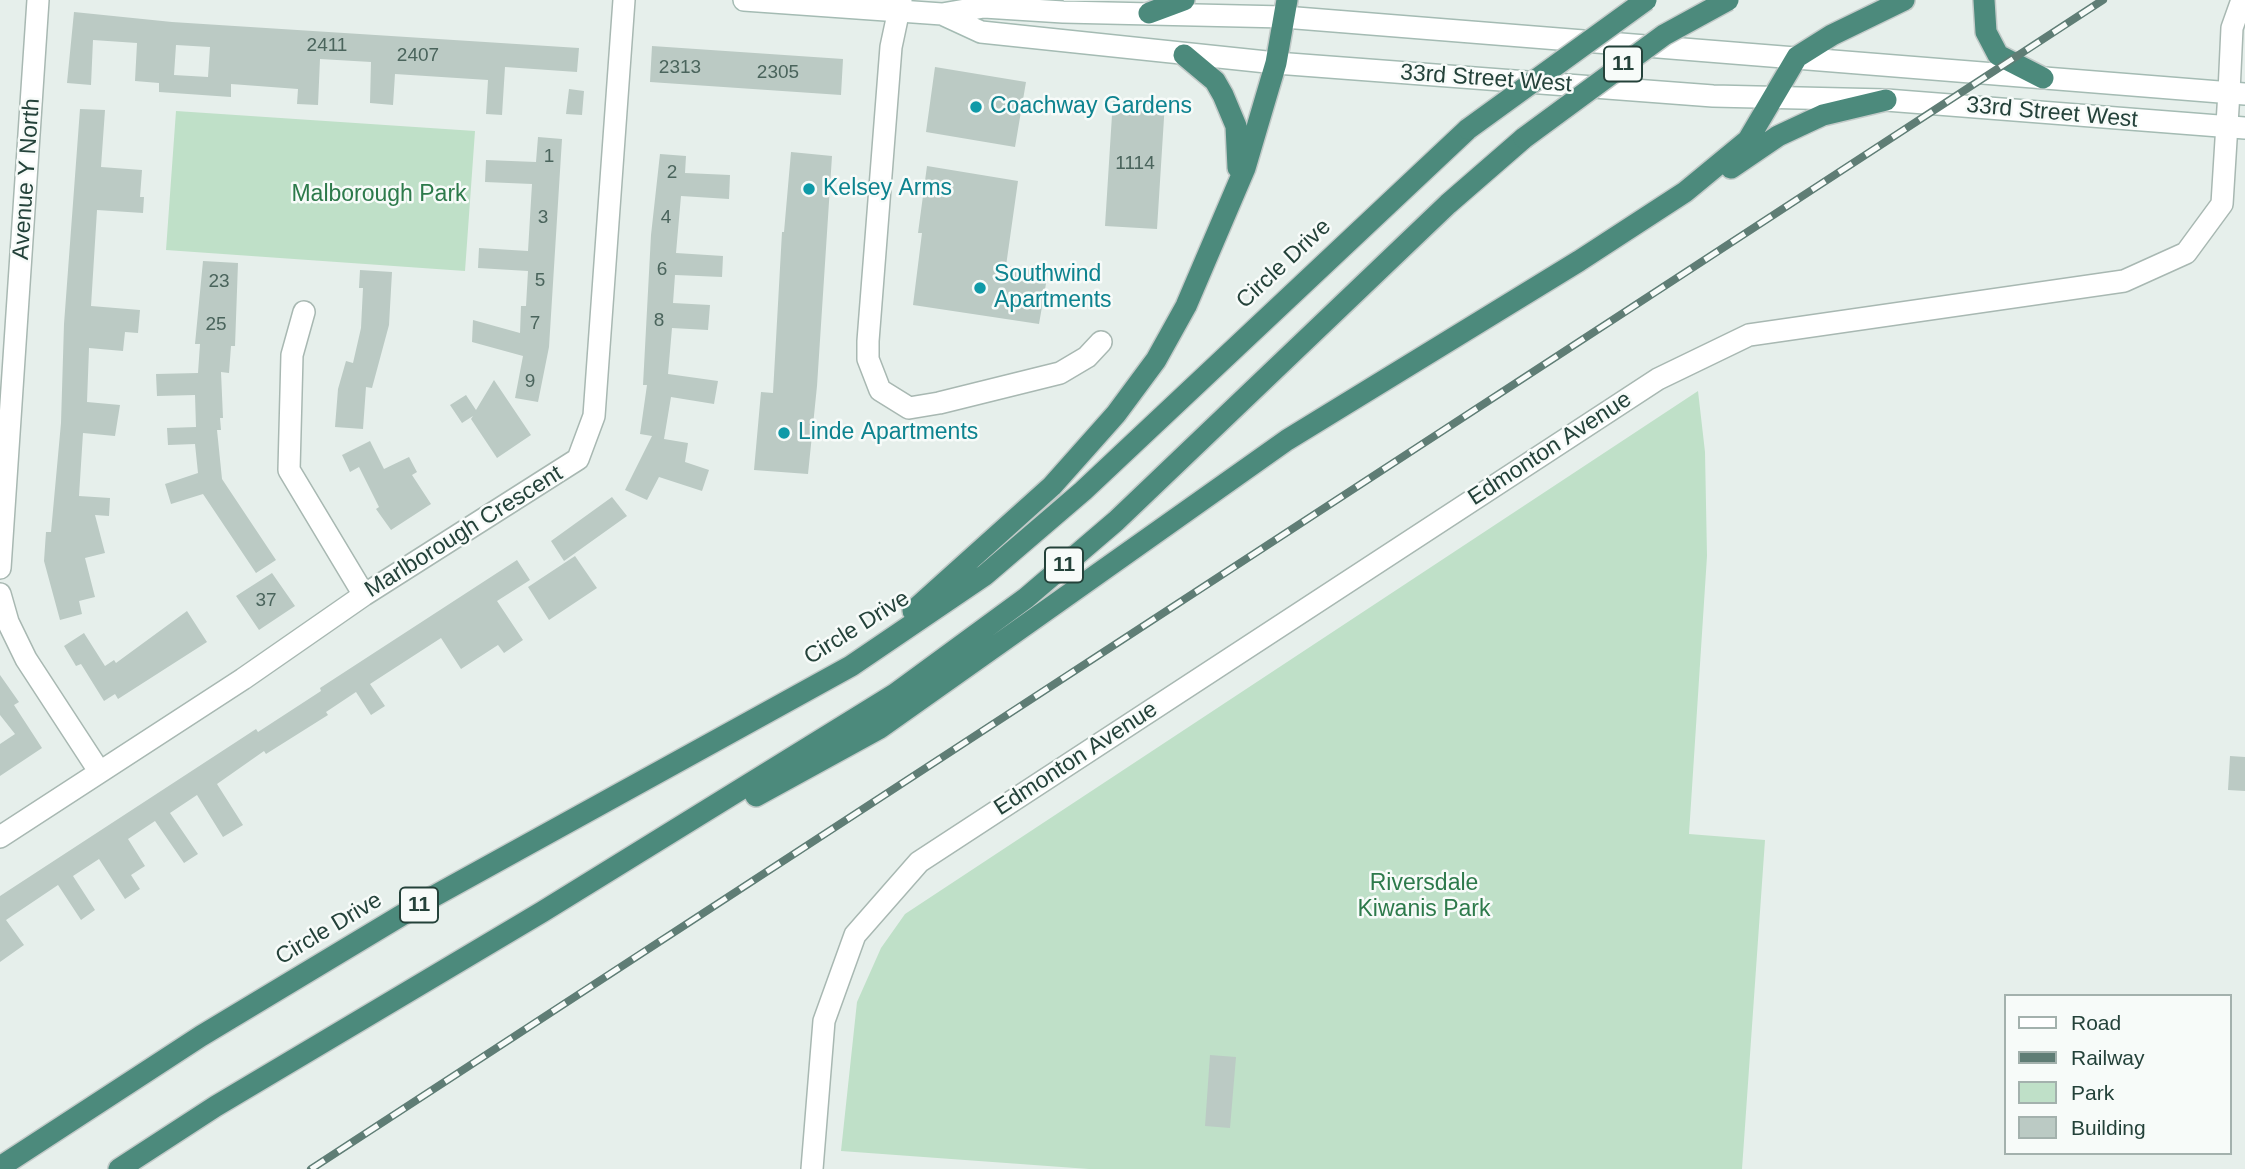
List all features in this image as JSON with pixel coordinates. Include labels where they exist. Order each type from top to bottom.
[{"type":"highway","points":[[1149,13],[1184,0]]},
{"type":"highway","name":"Circle Drive","points":[[0,1167],[201,1036],[427,900],[851,666],[985,575],[1083,491],[1468,129],[1646,0]]},
{"type":"highway","name":"11","points":[[119,1169],[216,1106],[542,912],[895,694],[1026,598],[1116,521],[1448,204],[1524,138],[1664,35],[1728,0]]},
{"type":"highway","points":[[542,912],[880,727],[1286,440],[1579,261],[1685,192],[1748,140],[1797,57],[1904,0]]},
{"type":"highway","points":[[1984,0],[1986,32],[1998,55],[2043,78]]},
{"type":"highway","points":[[851,666],[1052,486],[1136,388],[1167,341],[1230,208],[1276,63],[1286,9]]},
{"type":"highway","points":[[1184,55],[1215,81],[1236,126],[1239,159],[1230,208]]},
{"type":"highway","points":[[1685,192],[1714,179],[1778,136],[1824,115],[1886,100]]},
{"type":"street","name":"Avenue Y North","points":[[0,568],[38,0]]},
{"type":"street","name":"Marlborough Crescent","points":[[0,837],[243,679],[364,595],[578,459],[594,416],[624,0]]},
{"type":"street","name":"33rd Street West","points":[[744,0],[899,6],[942,13],[981,32],[1276,63],[1773,99],[1886,100],[2236,128]]},
{"type":"street","name":"Edmonton Avenue","points":[[811,1169],[824,1021],[855,935],[919,862],[1658,379],[1749,335],[2124,281],[2186,253],[2221,204],[2236,128],[2237,93],[2232,28],[2242,0]]},
{"type":"street","points":[[899,6],[891,41],[884,113],[868,341],[869,359],[880,390],[909,408],[939,403],[1060,373],[1087,357],[1101,342]]},
{"type":"street","name":"33rd Street West","points":[[942,13],[984,7],[1149,13],[1286,9],[1797,57],[2237,93]]},
{"type":"street","points":[[304,312],[292,355],[289,470],[364,595]]},
{"type":"street","points":[[0,594],[8,622],[26,659],[99,771]]},
{"type":"green space","name":"Malborough Park","points":[[176,111],[475,131],[465,271],[166,250]]},
{"type":"green space","name":"Riversdale Kiwanis Park","points":[[1698,391],[1705,452],[1707,556],[1689,834],[1765,840],[1742,1169],[1089,1169],[841,1151],[857,1002],[881,948],[905,914]]},
{"type":"building","points":[[74,12],[172,22],[579,48],[577,72],[505,67],[502,115],[486,114],[488,80],[395,74],[393,105],[370,103],[371,62],[320,59],[318,105],[297,104],[298,89],[231,84],[231,97],[159,92],[159,83],[135,81],[137,43],[93,40],[91,85],[67,83]],"holes":[[[176,45],[210,47],[208,77],[174,75]]]},
{"type":"building","points":[[652,46],[843,59],[841,95],[650,82]]},
{"type":"building","name":"Coachway Gardens","points":[[935,67],[1026,82],[1015,147],[926,132]]},
{"type":"building","points":[[569,89],[584,91],[582,115],[566,114]]},
{"type":"building","points":[[1113,99],[1165,102],[1157,229],[1105,226]]},
{"type":"building","points":[[80,109],[105,110],[101,167],[142,170],[140,197],[144,197],[143,213],[97,210],[91,306],[140,310],[138,333],[125,332],[123,351],[89,348],[87,402],[120,405],[115,436],[83,433],[79,496],[110,498],[109,516],[95,515],[105,553],[85,558],[95,597],[79,601],[82,614],[60,620],[44,561],[46,532],[51,532],[61,423],[64,324]]},
{"type":"building","points":[[538,137],[562,139],[549,347],[538,402],[515,398],[523,356],[472,342],[473,320],[520,333],[521,306],[526,306],[528,271],[478,268],[479,248],[528,251],[532,184],[485,182],[486,160],[536,162]]},
{"type":"building","points":[[791,152],[832,156],[817,386],[808,474],[754,470],[761,392],[773,393],[782,232]]},
{"type":"building","points":[[660,154],[686,156],[685,173],[730,175],[729,199],[681,196],[676,253],[723,256],[722,277],[675,275],[673,303],[710,305],[708,330],[672,328],[668,374],[718,381],[714,404],[671,397],[664,439],[688,443],[685,462],[709,470],[702,491],[659,477],[647,500],[625,490],[652,436],[640,434],[647,385],[643,385],[651,235]]},
{"type":"building","points":[[927,166],[1018,181],[1006,266],[1048,272],[1039,324],[913,305],[922,233],[918,233]]},
{"type":"building","points":[[203,261],[238,263],[235,346],[231,346],[229,373],[221,372],[223,418],[220,418],[221,430],[217,430],[222,479],[276,560],[256,573],[203,494],[171,504],[165,484],[198,473],[195,444],[168,445],[167,428],[196,427],[195,395],[157,396],[156,374],[198,373],[200,344],[195,344]]},
{"type":"building","points":[[360,270],[392,272],[389,325],[372,388],[366,387],[363,429],[335,427],[338,389],[346,361],[353,363],[361,328],[363,288],[359,288]]},
{"type":"building","points":[[494,380],[531,435],[497,458],[471,419],[473,416],[462,423],[450,405],[466,395],[476,410]]},
{"type":"building","points":[[370,441],[384,469],[409,457],[417,472],[412,475],[431,504],[391,530],[376,509],[379,507],[359,467],[350,472],[342,455]]},
{"type":"building","points":[[612,497],[627,516],[564,561],[551,541]]},
{"type":"building","points":[[575,556],[597,588],[549,620],[528,587]]},
{"type":"building","points":[[517,560],[530,580],[497,601],[523,640],[504,653],[498,645],[461,669],[441,638],[370,684],[385,706],[371,715],[356,692],[326,712],[328,715],[266,754],[264,751],[217,784],[243,825],[223,837],[197,795],[170,813],[198,854],[184,863],[155,821],[128,839],[145,866],[131,875],[140,889],[125,899],[99,859],[73,876],[95,910],[81,920],[58,885],[6,920],[24,945],[0,962],[0,896],[256,729],[258,732],[321,691],[320,688]]},
{"type":"building","points":[[272,573],[295,606],[259,630],[236,596]]},
{"type":"building","points":[[187,611],[207,642],[118,699],[115,694],[104,701],[81,664],[76,666],[64,646],[84,633],[105,666],[114,660],[116,663]]},
{"type":"building","points":[[0,675],[19,702],[14,705],[42,748],[0,776],[0,744],[15,734],[0,715]]},
{"type":"building","points":[[2230,756],[2245,757],[2245,791],[2228,790]]},
{"type":"building","points":[[1210,1055],[1236,1057],[1230,1128],[1205,1126]]},
{"type":"railway","points":[[311,1169],[2103,0]]},
{"type":"place","name":"Coachway Gardens","points":[[976,107]]},
{"type":"place","name":"Kelsey Arms","points":[[809,189]]},
{"type":"place","name":"Southwind Apartments","points":[[980,288]]},
{"type":"place","name":"Linde Apartments","points":[[784,433]]}]
